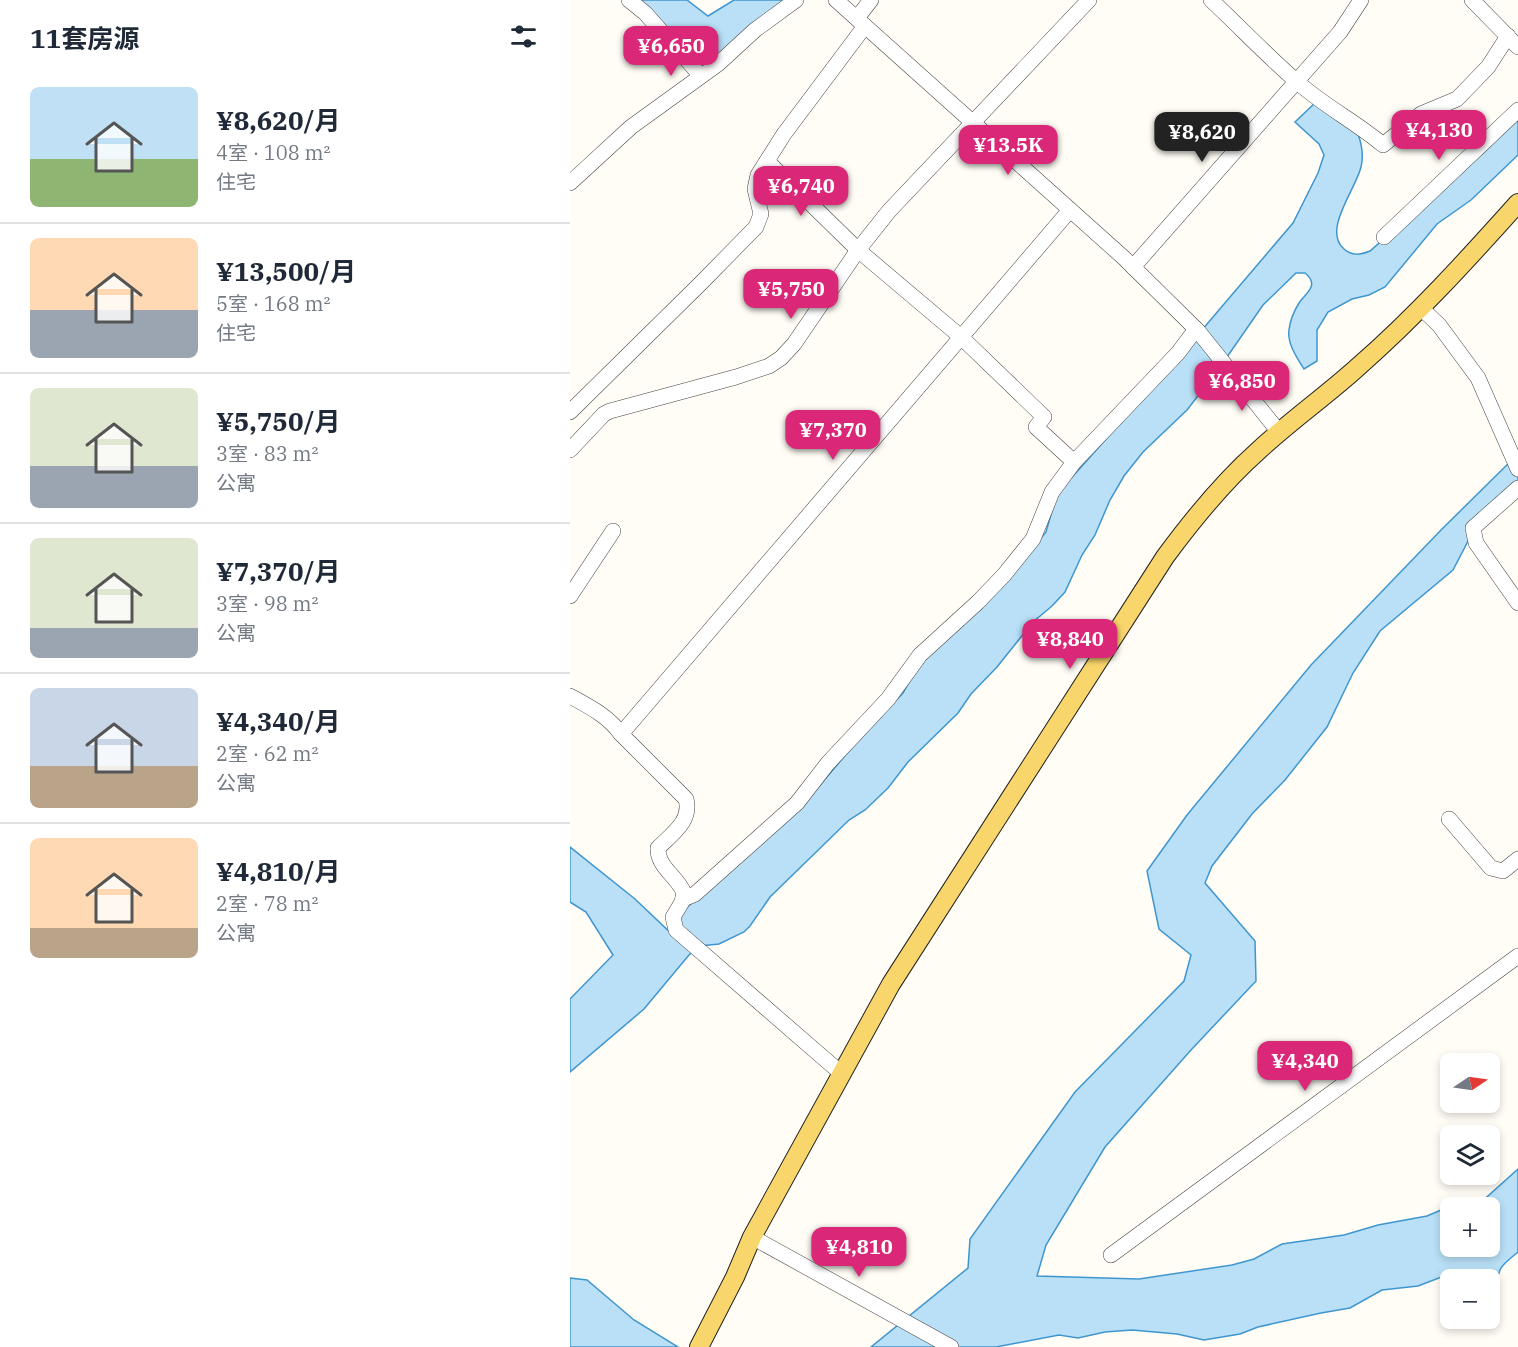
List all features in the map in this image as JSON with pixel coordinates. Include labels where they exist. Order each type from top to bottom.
[{"type":"main road","points":[[699,1347],[735,1277],[752,1237],[891,984],[1145,585],[1209,499],[1279,432],[1360,366],[1421,308],[1518,203]]},
{"type":"street","points":[[629,0],[645,13],[701,76]]},
{"type":"street","points":[[570,183],[624,133],[736,49],[771,18],[796,0]]},
{"type":"street","points":[[836,0],[1133,267],[1197,330],[1279,432]]},
{"type":"street","points":[[570,412],[756,227],[761,214],[755,184],[758,175],[861,22],[871,0]]},
{"type":"street","points":[[570,450],[604,414],[610,411],[736,377],[775,363],[794,344],[858,250],[908,190],[1089,0]]},
{"type":"street","points":[[1211,0],[1296,81],[1330,109],[1359,125],[1383,145],[1421,114],[1457,99],[1513,41],[1472,0]]},
{"type":"street","points":[[1133,267],[1340,32],[1361,0]]},
{"type":"street","points":[[1384,237],[1518,110]]},
{"type":"street","points":[[767,161],[858,250],[961,337],[1044,417],[1036,427],[1074,462]]},
{"type":"street","points":[[621,734],[1070,210]]},
{"type":"street","points":[[1421,308],[1439,325],[1478,378],[1518,469]]},
{"type":"street","points":[[683,899],[695,894],[797,803],[828,763],[888,699],[920,655],[1004,575],[1033,539],[1052,492],[1074,462],[1197,330]]},
{"type":"street","points":[[1518,488],[1473,528],[1476,543],[1518,603]]},
{"type":"street","points":[[570,596],[613,531]]},
{"type":"street","points":[[570,696],[612,722],[621,734],[686,799],[688,807],[682,824],[658,848],[657,852],[660,861],[683,890],[683,899],[673,917],[679,934],[842,1074]]},
{"type":"street","points":[[1449,819],[1491,868],[1503,871],[1518,859]]},
{"type":"street","points":[[1111,1255],[1518,956]]},
{"type":"street","points":[[752,1237],[951,1347]]},
{"type":"water","points":[[639,0],[687,0],[708,16],[734,0],[792,0],[718,55],[693,60]]},
{"type":"water","points":[[1316,102],[1358,134],[1361,142],[1361,167],[1342,209],[1337,231],[1338,241],[1344,249],[1353,254],[1370,251],[1518,120],[1518,155],[1471,200],[1437,224],[1385,287],[1369,295],[1352,299],[1328,312],[1317,330],[1317,361],[1304,369],[1291,345],[1289,330],[1299,303],[1312,285],[1305,273],[1296,273],[1263,305],[1187,410],[1143,452],[1124,476],[1065,592],[1033,622],[997,667],[971,694],[958,713],[908,762],[888,788],[865,810],[849,820],[770,897],[744,932],[719,944],[699,946],[644,1009],[570,1072],[570,999],[613,955],[586,912],[570,902],[570,847],[635,899],[674,936],[681,913],[798,811],[865,732],[903,693],[918,666],[1004,584],[1046,532],[1057,494],[1173,364],[1293,223],[1318,173],[1324,155],[1319,144],[1295,122]]},
{"type":"water","points":[[1518,454],[1518,487],[1478,522],[1453,570],[1380,631],[1353,673],[1327,727],[1285,780],[1252,814],[1212,866],[1205,883],[1255,941],[1256,981],[1105,1147],[1046,1245],[1037,1276],[1139,1279],[1232,1265],[1254,1259],[1282,1244],[1344,1235],[1378,1225],[1427,1216],[1440,1210],[1440,1257],[1500,1257],[1500,1197],[1487,1197],[1518,1169],[1518,1252],[1500,1270],[1440,1269],[1440,1278],[1418,1286],[1382,1290],[1350,1308],[1258,1327],[1240,1334],[1204,1340],[1177,1334],[1132,1330],[1105,1332],[1078,1338],[1059,1335],[996,1347],[871,1347],[968,1268],[970,1239],[1075,1092],[1184,981],[1191,955],[1159,929],[1147,871],[1187,815],[1311,665]]},
{"type":"water","points":[[570,1278],[587,1280],[634,1320],[678,1347],[570,1347]]}]
